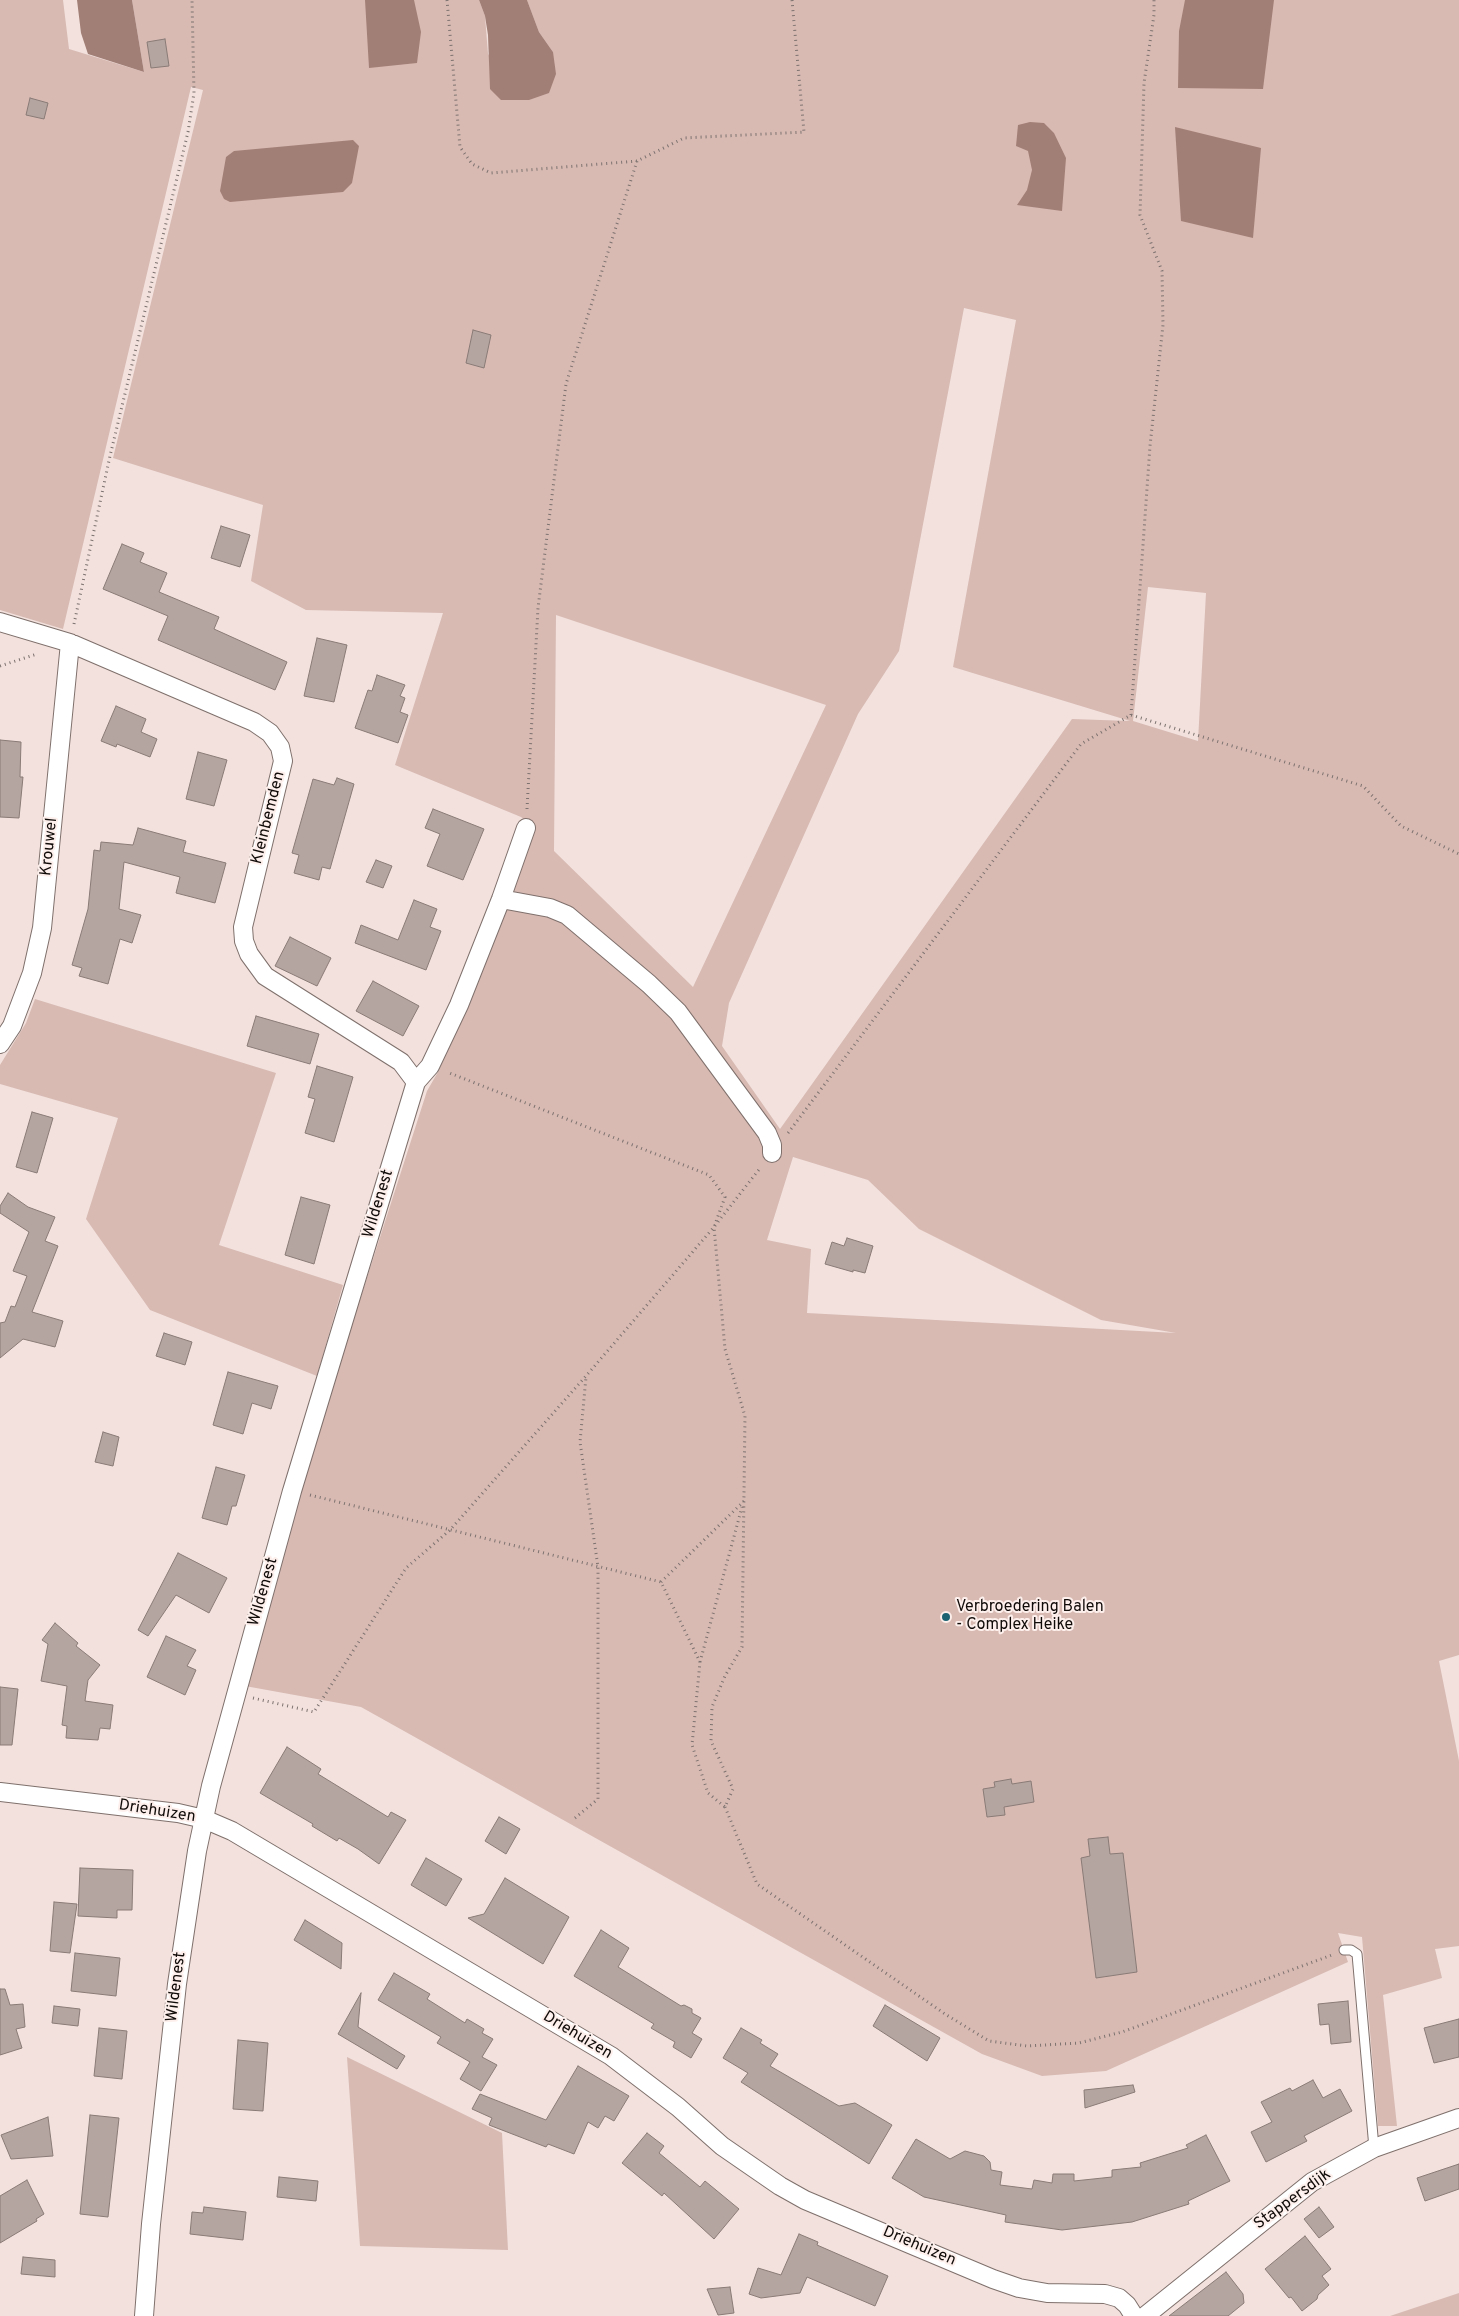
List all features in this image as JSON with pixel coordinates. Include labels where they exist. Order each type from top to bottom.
[{"type":"street","name":"Kleinbemden","points":[[0,622],[70,643],[254,722],[270,733],[280,747],[283,761],[246,908],[243,927],[246,948],[265,976],[401,1062],[416,1082]]},
{"type":"street","name":"Krouwel","points":[[0,1044],[12,1026],[32,973],[42,928],[70,643]]},
{"type":"street","name":"Wildenest","points":[[144,2316],[151,2224],[177,1984],[196,1851],[235,1694],[292,1491],[416,1082],[430,1066],[459,1006],[501,899],[526,828]]},
{"type":"street","points":[[501,899],[550,908],[567,915],[649,984],[678,1012],[767,1134],[772,1145],[772,1154]]},
{"type":"street","name":"Driehuizen","points":[[0,1792],[154,1809],[204,1819],[232,1831],[611,2056],[678,2107],[722,2146],[780,2186],[805,2200],[993,2279],[1019,2288],[1047,2293],[1105,2294],[1119,2298],[1127,2305],[1134,2316]]},
{"type":"street","name":"Stappersdijk","points":[[1146,2316],[1312,2182],[1374,2148],[1459,2118]]},
{"type":"lane","points":[[1344,1950],[1351,1950],[1356,1954],[1374,2148]]},
{"type":"path","points":[[70,643],[110,456],[188,132],[194,93],[192,0]]},
{"type":"path","points":[[448,0],[460,147],[472,164],[491,173],[637,161],[684,138],[804,132],[792,0]]},
{"type":"path","points":[[1131,715],[1150,446],[1163,325],[1162,271],[1140,215],[1144,83],[1154,15],[1154,0]]},
{"type":"path","points":[[526,828],[538,608],[566,384],[637,161]]},
{"type":"path","points":[[235,1694],[314,1712],[406,1568],[450,1530],[714,1227],[772,1154],[1081,744],[1131,715],[1363,786],[1401,826],[1459,854]]},
{"type":"path","points":[[430,1066],[709,1175],[725,1197],[714,1227],[725,1349],[745,1416],[742,1647],[725,1676],[712,1707],[711,1741],[733,1789],[725,1807]]},
{"type":"path","points":[[575,1818],[598,1799],[598,1567],[580,1442],[586,1376]]},
{"type":"path","points":[[292,1491],[661,1582]]},
{"type":"path","points":[[661,1582],[744,1501]]},
{"type":"path","points":[[744,1501],[700,1662],[692,1745],[708,1792],[725,1807],[756,1884],[945,2014],[989,2041],[1027,2046],[1079,2043],[1122,2032],[1344,1950]]},
{"type":"path","points":[[661,1582],[700,1662]]},
{"type":"shaded area","points":[[0,0],[63,0],[69,49],[144,72],[132,0],[479,0],[485,16],[488,54],[528,100],[553,52],[539,32],[527,0],[1459,0],[1459,1655],[1439,1661],[1459,1761],[1459,1946],[1435,1949],[1442,1978],[1383,1995],[1397,2126],[1378,2126],[1362,1937],[1338,1933],[1348,1962],[1106,2071],[1042,2076],[982,2054],[361,1707],[245,1686],[303,1477],[427,1091],[438,1072],[502,918],[533,827],[521,817],[395,765],[443,613],[306,610],[251,581],[263,505],[113,458],[203,90],[191,87],[63,629],[0,610]],"holes":[[[964,308],[1016,320],[953,667],[1130,721],[1072,719],[780,1129],[722,1046],[729,1003],[858,714],[899,651]],[[1148,587],[1206,593],[1198,741],[1133,721]],[[556,615],[826,705],[693,987],[554,851]],[[793,1157],[868,1180],[919,1229],[1101,1320],[1176,1333],[807,1313],[811,1249],[767,1240]]]},
{"type":"shaded area","points":[[77,0],[132,0],[144,72],[88,54],[81,33]]},
{"type":"shaded area","points":[[365,0],[414,0],[421,32],[417,63],[369,68]]},
{"type":"shaded area","points":[[479,0],[527,0],[539,32],[553,52],[556,74],[549,93],[529,100],[501,100],[490,89],[488,35],[485,16]]},
{"type":"shaded area","points":[[1185,0],[1274,0],[1263,89],[1178,88],[1179,31]]},
{"type":"shaded area","points":[[1030,122],[1044,123],[1054,133],[1066,158],[1062,211],[1017,205],[1027,190],[1032,170],[1028,151],[1016,146],[1018,125]]},
{"type":"shaded area","points":[[1175,127],[1261,148],[1253,238],[1181,221]]},
{"type":"shaded area","points":[[353,140],[359,146],[352,183],[343,192],[230,202],[224,199],[220,191],[226,157],[234,151]]},
{"type":"shaded area","points":[[35,999],[276,1073],[219,1245],[343,1285],[317,1376],[150,1310],[86,1219],[118,1118],[0,1084],[0,1065],[26,1023]]},
{"type":"shaded area","points":[[347,2057],[502,2133],[508,2250],[360,2246]]},
{"type":"shaded area","points":[[1459,2293],[1459,2316],[1390,2316]]},
{"type":"building","points":[[165,39],[169,66],[151,68],[147,42]]},
{"type":"building","points":[[30,98],[48,103],[44,119],[26,115]]},
{"type":"building","points":[[473,330],[491,335],[484,368],[466,363]]},
{"type":"building","points":[[221,526],[250,535],[240,567],[211,558]]},
{"type":"building","points":[[122,544],[144,553],[140,562],[167,573],[159,592],[219,617],[214,629],[287,662],[275,690],[158,640],[168,616],[103,589]]},
{"type":"building","points":[[317,638],[347,645],[334,702],[304,696]]},
{"type":"building","points":[[377,675],[405,685],[400,696],[405,698],[400,712],[408,715],[398,743],[355,728],[368,690],[372,691]]},
{"type":"building","points":[[116,706],[146,719],[141,732],[157,739],[150,757],[117,744],[116,747],[101,741]]},
{"type":"building","points":[[0,740],[21,742],[20,777],[23,777],[19,818],[0,817]]},
{"type":"building","points":[[198,752],[227,760],[214,806],[186,799]]},
{"type":"building","points":[[337,778],[354,784],[330,869],[322,867],[319,880],[294,873],[299,855],[292,853],[313,779],[334,785]]},
{"type":"building","points":[[433,809],[484,829],[463,880],[427,866],[440,834],[425,828]]},
{"type":"building","points":[[138,828],[186,841],[183,852],[226,863],[215,903],[176,893],[180,877],[124,862],[119,909],[141,915],[132,943],[120,939],[108,984],[79,976],[82,968],[72,965],[88,909],[94,850],[100,851],[101,842],[133,845]]},
{"type":"building","points":[[376,860],[392,866],[383,888],[366,882]]},
{"type":"building","points":[[414,900],[437,909],[430,927],[441,931],[426,970],[355,943],[361,925],[398,940]]},
{"type":"building","points":[[290,937],[331,958],[317,986],[275,966]]},
{"type":"building","points":[[373,981],[419,1006],[403,1036],[356,1011]]},
{"type":"building","points":[[256,1016],[319,1034],[310,1064],[247,1046]]},
{"type":"building","points":[[317,1066],[353,1077],[334,1142],[305,1133],[315,1099],[308,1097]]},
{"type":"building","points":[[32,1112],[53,1118],[37,1173],[16,1167]]},
{"type":"building","points":[[8,1193],[28,1207],[55,1217],[45,1241],[58,1246],[32,1312],[63,1321],[55,1347],[23,1339],[0,1358],[0,1323],[5,1322],[11,1306],[15,1307],[27,1276],[13,1271],[29,1232],[0,1213],[0,1206]]},
{"type":"building","points":[[301,1197],[330,1205],[314,1264],[285,1255]]},
{"type":"building","points":[[847,1238],[873,1246],[865,1273],[853,1270],[853,1272],[825,1264],[832,1242],[844,1246]]},
{"type":"building","points":[[164,1333],[192,1342],[185,1365],[156,1356]]},
{"type":"building","points":[[228,1372],[278,1386],[271,1409],[252,1403],[243,1434],[213,1425]]},
{"type":"building","points":[[103,1432],[119,1437],[113,1466],[95,1462]]},
{"type":"building","points":[[216,1467],[245,1475],[236,1506],[232,1506],[227,1525],[202,1518]]},
{"type":"building","points":[[178,1553],[227,1578],[209,1613],[176,1595],[148,1636],[138,1630]]},
{"type":"building","points":[[55,1623],[78,1643],[76,1646],[100,1665],[88,1680],[85,1701],[113,1705],[110,1729],[100,1728],[98,1740],[66,1738],[67,1726],[62,1725],[67,1686],[41,1681],[48,1644],[42,1640]]},
{"type":"building","points":[[166,1636],[196,1650],[187,1666],[196,1670],[185,1695],[147,1677]]},
{"type":"building","points":[[0,1687],[18,1689],[12,1745],[0,1745]]},
{"type":"building","points":[[287,1747],[321,1769],[318,1774],[388,1817],[391,1812],[406,1820],[379,1864],[358,1849],[339,1838],[337,1841],[312,1826],[313,1824],[260,1793]]},
{"type":"building","points":[[1011,1779],[1012,1784],[1031,1781],[1034,1802],[1004,1807],[1005,1815],[987,1817],[983,1789],[995,1787],[994,1782]]},
{"type":"building","points":[[499,1817],[520,1829],[506,1854],[485,1841]]},
{"type":"building","points":[[1108,1837],[1110,1854],[1123,1853],[1137,1972],[1096,1978],[1081,1858],[1090,1856],[1088,1839]]},
{"type":"building","points":[[426,1858],[462,1879],[446,1906],[411,1885]]},
{"type":"building","points":[[80,1868],[133,1870],[132,1910],[117,1910],[117,1918],[78,1916]]},
{"type":"building","points":[[505,1878],[569,1917],[543,1964],[468,1918],[484,1914]]},
{"type":"building","points":[[54,1902],[77,1904],[70,1953],[50,1951]]},
{"type":"building","points":[[305,1920],[342,1943],[341,1969],[294,1940]]},
{"type":"building","points":[[601,1930],[629,1948],[618,1967],[681,2006],[684,2005],[692,2009],[692,2013],[701,2018],[692,2033],[702,2039],[691,2058],[673,2047],[675,2042],[651,2028],[654,2024],[574,1976]]},
{"type":"building","points":[[75,1953],[120,1958],[116,1996],[71,1991]]},
{"type":"building","points":[[394,1973],[430,1994],[427,1999],[465,2023],[467,2019],[484,2029],[482,2033],[493,2039],[482,2057],[497,2065],[481,2091],[460,2079],[470,2062],[437,2043],[441,2037],[378,2000]]},
{"type":"building","points":[[0,1989],[5,1989],[10,2005],[23,2004],[25,2027],[16,2029],[22,2048],[0,2055]]},
{"type":"building","points":[[361,1993],[358,2027],[405,2056],[397,2069],[338,2034]]},
{"type":"building","points":[[1348,2001],[1351,2042],[1331,2044],[1329,2024],[1320,2025],[1318,2004]]},
{"type":"building","points":[[885,2005],[940,2038],[927,2061],[873,2026]]},
{"type":"building","points":[[54,2006],[80,2009],[78,2026],[52,2023]]},
{"type":"building","points":[[1459,2019],[1459,2057],[1434,2063],[1424,2028]]},
{"type":"building","points":[[99,2028],[127,2031],[122,2079],[94,2076]]},
{"type":"building","points":[[741,2028],[762,2040],[760,2043],[778,2054],[770,2066],[839,2106],[855,2103],[892,2125],[869,2164],[741,2082],[748,2073],[723,2058]]},
{"type":"building","points":[[238,2040],[268,2043],[263,2111],[233,2109]]},
{"type":"building","points":[[578,2066],[629,2096],[614,2121],[605,2116],[598,2128],[588,2122],[574,2154],[548,2144],[546,2147],[489,2125],[492,2118],[472,2109],[480,2094],[546,2120]]},
{"type":"building","points":[[1313,2080],[1323,2098],[1340,2089],[1352,2111],[1304,2136],[1307,2141],[1266,2162],[1251,2132],[1272,2122],[1261,2102],[1290,2088],[1292,2091]]},
{"type":"building","points":[[1133,2085],[1135,2092],[1085,2108],[1084,2090]]},
{"type":"building","points":[[90,2115],[119,2118],[108,2217],[80,2214]]},
{"type":"building","points":[[48,2117],[53,2156],[11,2159],[1,2135]]},
{"type":"building","points":[[647,2133],[664,2146],[659,2153],[700,2187],[705,2181],[739,2209],[714,2239],[664,2193],[662,2196],[622,2163]]},
{"type":"building","points":[[1206,2135],[1230,2181],[1188,2201],[1189,2204],[1132,2222],[1062,2230],[1005,2222],[1006,2215],[924,2197],[892,2178],[916,2139],[950,2159],[965,2151],[984,2156],[990,2162],[991,2170],[1002,2172],[1000,2185],[1032,2189],[1034,2180],[1052,2183],[1053,2174],[1074,2174],[1074,2181],[1112,2177],[1112,2170],[1141,2167],[1140,2163],[1188,2148],[1186,2145]]},
{"type":"building","points":[[1459,2164],[1459,2189],[1425,2201],[1417,2178]]},
{"type":"building","points":[[279,2177],[318,2181],[316,2201],[277,2197]]},
{"type":"building","points":[[27,2180],[44,2214],[36,2219],[37,2221],[0,2243],[0,2196]]},
{"type":"building","points":[[204,2207],[246,2212],[243,2240],[190,2234],[192,2212],[203,2213]]},
{"type":"building","points":[[1319,2207],[1334,2227],[1319,2238],[1304,2219]]},
{"type":"building","points":[[799,2234],[818,2242],[817,2245],[888,2276],[875,2306],[807,2277],[800,2293],[761,2298],[749,2294],[758,2268],[781,2275]]},
{"type":"building","points":[[1305,2236],[1331,2269],[1322,2276],[1329,2285],[1318,2295],[1317,2299],[1302,2311],[1265,2269]]},
{"type":"building","points":[[23,2257],[55,2260],[55,2277],[21,2274]]},
{"type":"building","points":[[1226,2272],[1243,2294],[1244,2303],[1228,2316],[1169,2316]]},
{"type":"building","points":[[730,2287],[734,2313],[718,2315],[707,2289]]},
{"type":"place","name":"Verbroedering Balen - Complex Heike","points":[[946,1617]]}]
